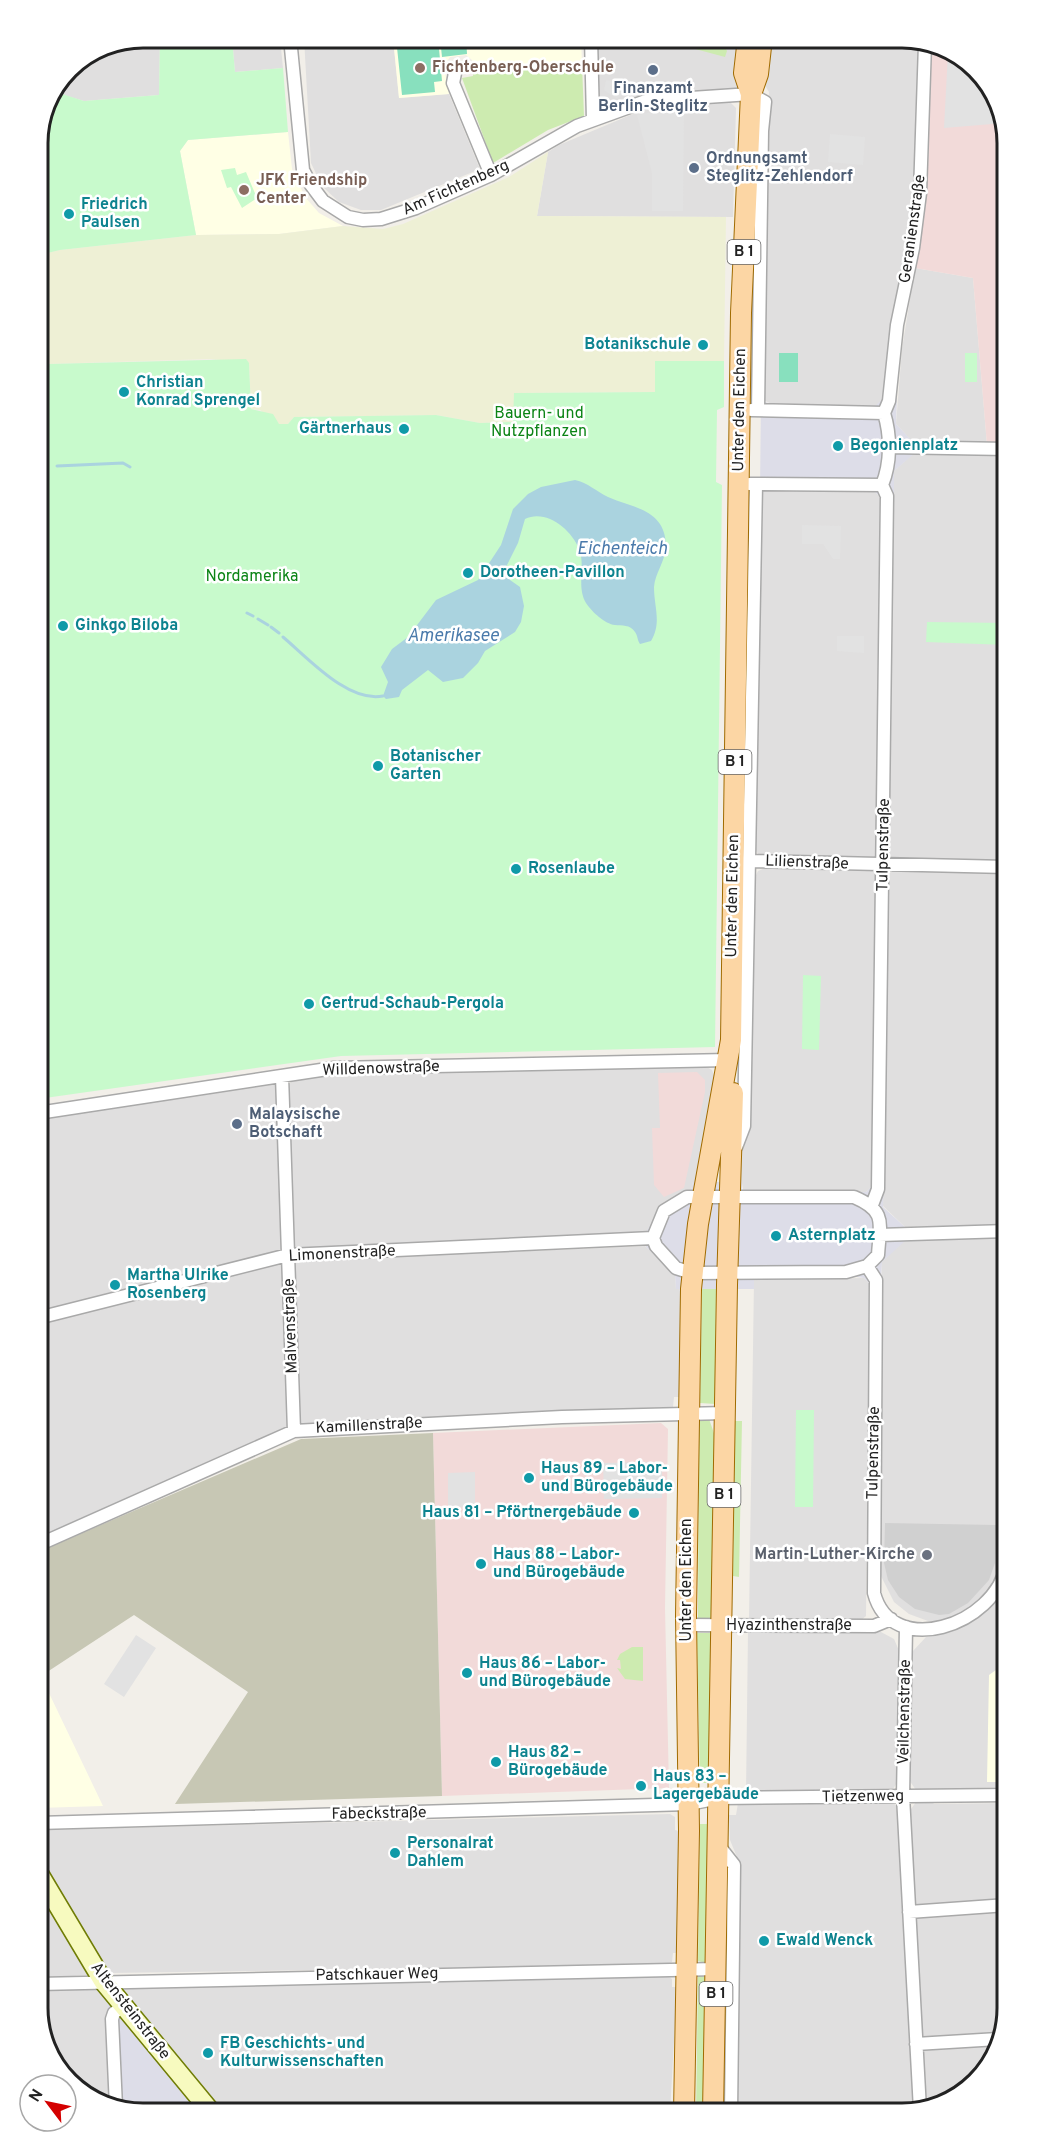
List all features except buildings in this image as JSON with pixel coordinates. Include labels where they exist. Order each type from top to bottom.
[{"type":"main road","name":"B 1","points":[[746,48],[744,73],[751,94]]},
{"type":"main road","name":"B 1","points":[[751,94],[758,74],[761,48]]},
{"type":"main road","name":"Unter den Eichen","points":[[713,2103],[727,1275],[733,1093],[729,1055],[750,410],[741,314],[751,94]]},
{"type":"main road","name":"Unter den Eichen","points":[[684,2103],[689,1804],[687,1625],[692,1274],[703,1196],[729,1055]]},
{"type":"main road","name":"Altensteinstraße","points":[[48,1889],[104,1981],[204,2103]]},
{"type":"street","name":"Am Fichtenberg","points":[[291,48],[300,155],[311,185],[323,201],[348,217],[363,220],[381,219],[416,208],[490,175],[545,143],[593,120],[646,101],[751,94]]},
{"type":"street","points":[[591,48],[593,120]]},
{"type":"street","name":"Geranienstraße","points":[[884,413],[889,401],[897,325],[913,248],[920,193],[925,51]]},
{"type":"street","points":[[456,68],[453,83],[490,175]]},
{"type":"street","points":[[747,484],[882,485],[888,471],[889,447],[889,429],[884,413],[750,410]]},
{"type":"street","points":[[889,447],[997,449]]},
{"type":"street","name":"Unter den Eichen","points":[[730,1153],[736,1146],[744,1126],[750,861],[747,484]]},
{"type":"street","name":"Tulpenstraße","points":[[872,1205],[878,1189],[888,542],[887,496],[882,485]]},
{"type":"street","name":"Lilienstraße","points":[[750,861],[997,867]]},
{"type":"street","name":"Willdenowstraße","points":[[48,1111],[334,1068],[729,1055]]},
{"type":"street","name":"Malvenstraße","points":[[282,1076],[294,1431]]},
{"type":"street","points":[[687,1197],[854,1197],[872,1205],[878,1213],[878,1255],[867,1266],[846,1272],[692,1274],[676,1268],[661,1253],[653,1238],[658,1222],[668,1207],[687,1197]]},
{"type":"street","points":[[879,1234],[997,1231]]},
{"type":"street","name":"Limonenstraße","points":[[48,1315],[288,1255],[653,1238]]},
{"type":"street","name":"Tulpenstraße","points":[[867,1266],[876,1280],[874,1593],[882,1611],[906,1627]]},
{"type":"street","name":"Kamillenstraße","points":[[48,1541],[294,1431],[725,1413]]},
{"type":"street","points":[[906,1627],[942,1628],[965,1620],[983,1606],[997,1590]]},
{"type":"street","name":"Hyazinthenstraße","points":[[687,1625],[874,1626],[891,1619]]},
{"type":"street","name":"Veilchenstraße","points":[[906,1627],[903,1796],[919,2101]]},
{"type":"street","name":"Tietzenweg","points":[[719,1798],[997,1795]]},
{"type":"street","name":"Fabeckstraße","points":[[48,1823],[689,1804],[719,1798]]},
{"type":"street","points":[[719,1846],[734,1865],[731,2103]]},
{"type":"street","points":[[909,1911],[997,1906]]},
{"type":"street","name":"Patschkauer Weg","points":[[48,1983],[717,1969]]},
{"type":"street","points":[[117,2099],[112,2019],[114,2013],[123,2006]]},
{"type":"street","points":[[916,2044],[991,2039]]},
{"type":"shaded area","points":[[160,48],[159,95],[84,101],[62,94],[80,72],[95,61],[124,50]]},
{"type":"shaded area","points":[[233,48],[281,48],[283,68],[235,72]]},
{"type":"shaded area","points":[[305,48],[394,48],[399,98],[449,94],[480,169],[381,210],[361,210],[339,202],[322,186],[311,163]]},
{"type":"shaded area","name":"Fichtenberg-Oberschule","points":[[394,48],[581,48],[582,65],[516,69],[516,61],[472,65],[472,60],[466,55],[450,57],[444,66],[449,94],[399,98]]},
{"type":"shaded area","points":[[596,48],[738,48],[738,86],[735,89],[602,112],[598,109]]},
{"type":"shaded area","points":[[769,48],[918,50],[917,133],[911,215],[895,308],[884,398],[876,406],[772,404],[763,400],[765,158],[769,92],[764,84]]},
{"type":"shaded area","points":[[931,53],[950,61],[969,76],[984,95],[995,124],[997,143],[997,445],[987,445],[973,278],[915,268],[928,173]]},
{"type":"shaded area","points":[[948,60],[960,68],[977,85],[990,107],[995,124],[944,128]]},
{"type":"shaded area","points":[[606,80],[641,89],[616,98],[604,90]]},
{"type":"shaded area","points":[[729,101],[736,108],[733,217],[537,216],[548,152],[559,145],[652,106]]},
{"type":"shaded area","points":[[668,109],[684,109],[683,211],[652,211],[652,173],[637,115]]},
{"type":"shaded area","name":"JFK Friendship Center","points":[[288,132],[292,169],[305,197],[319,213],[343,226],[279,234],[196,235],[180,151],[188,140]]},
{"type":"shaded area","points":[[830,134],[865,137],[863,165],[828,162]]},
{"type":"shaded area","points":[[548,152],[537,216],[726,217],[724,361],[656,361],[655,392],[515,393],[514,422],[480,423],[437,415],[294,417],[288,424],[279,424],[260,410],[251,409],[249,363],[210,359],[48,364],[48,253],[196,235],[279,234],[343,226],[383,229],[403,224],[509,177]]},
{"type":"shaded area","points":[[915,268],[973,278],[987,445],[914,443],[896,424],[902,349]]},
{"type":"shaded area","name":"Begonienplatz","points":[[761,396],[765,402],[772,404],[875,406],[885,397],[897,398],[896,424],[914,443],[915,453],[894,471],[894,499],[882,498],[872,490],[765,487],[760,491]]},
{"type":"shaded area","points":[[914,453],[997,455],[997,860],[894,860],[888,854],[894,471]]},
{"type":"shaded area","points":[[762,489],[872,490],[882,498],[877,855],[873,859],[760,856],[755,850]]},
{"type":"shaded area","points":[[802,525],[841,526],[840,559],[833,559],[823,544],[802,544]]},
{"type":"shaded area","points":[[837,636],[864,636],[864,653],[837,651]]},
{"type":"shaded area","points":[[765,868],[873,870],[877,875],[873,1186],[866,1192],[744,1194],[742,1183],[738,1182],[741,1146],[750,1123],[754,879],[758,871]]},
{"type":"shaded area","points":[[894,870],[997,873],[997,1225],[905,1227],[883,1206],[888,874]]},
{"type":"shaded area","points":[[705,1066],[712,1070],[715,1078],[698,1182],[693,1182],[691,1191],[665,1203],[651,1228],[644,1233],[297,1249],[293,1244],[288,1086],[292,1081],[340,1074]]},
{"type":"shaded area","points":[[697,1072],[705,1080],[705,1092],[684,1188],[664,1197],[654,1185],[652,1128],[660,1128],[658,1073]]},
{"type":"shaded area","points":[[276,1084],[283,1247],[279,1251],[48,1309],[48,1118]]},
{"type":"shaded area","name":"Asternplatz","points":[[693,1182],[742,1182],[744,1194],[866,1192],[872,1186],[884,1185],[883,1207],[905,1227],[906,1240],[882,1262],[881,1284],[870,1284],[864,1278],[857,1277],[754,1280],[754,1289],[676,1289],[675,1274],[646,1247],[646,1232],[662,1206],[672,1198],[691,1191]]},
{"type":"shaded area","points":[[997,1238],[997,1575],[987,1593],[966,1612],[939,1622],[928,1621],[909,1614],[894,1602],[880,1574],[882,1262],[904,1240]]},
{"type":"shaded area","points":[[645,1246],[675,1274],[676,1289],[681,1289],[679,1397],[674,1397],[673,1407],[302,1425],[299,1423],[293,1266],[298,1261]]},
{"type":"shaded area","points":[[279,1264],[284,1268],[288,1425],[285,1431],[48,1536],[48,1322]]},
{"type":"shaded area","points":[[864,1278],[870,1284],[866,1616],[860,1621],[749,1620],[754,1280]]},
{"type":"shaded area","points":[[661,1423],[668,1429],[665,1608],[669,1788],[442,1796],[433,1433]]},
{"type":"shaded area","points":[[433,1433],[442,1796],[175,1804],[248,1692],[134,1615],[48,1671],[48,1548],[301,1439]]},
{"type":"shaded area","points":[[662,1462],[662,1498],[604,1499],[603,1463]]},
{"type":"shaded area","points":[[475,1472],[475,1507],[448,1507],[448,1473]]},
{"type":"shaded area","points":[[885,1523],[996,1525],[995,1563],[989,1580],[968,1603],[949,1614],[939,1615],[915,1609],[899,1597],[888,1580],[884,1563]]},
{"type":"shaded area","points":[[997,1596],[997,1787],[916,1790],[909,1780],[913,1651],[926,1637],[953,1631],[972,1621],[991,1605]]},
{"type":"shaded area","points":[[748,1631],[881,1632],[894,1639],[900,1653],[898,1781],[893,1789],[887,1791],[746,1793]]},
{"type":"shaded area","points":[[136,1635],[156,1648],[124,1697],[104,1684]]},
{"type":"shaded area","points":[[997,1669],[997,1782],[987,1782],[989,1675]]},
{"type":"shaded area","points":[[48,1691],[103,1806],[48,1808]]},
{"type":"shaded area","points":[[930,1800],[934,1804],[997,1803],[997,2008],[993,2036],[922,2038],[921,2035],[909,1812],[916,1802]]},
{"type":"shaded area","points":[[892,1802],[898,1807],[914,2102],[735,2103],[739,1862],[730,1840],[729,1815],[736,1815],[738,1803]]},
{"type":"shaded area","points":[[670,1814],[675,1817],[675,1830],[679,1831],[677,1953],[673,1953],[672,1962],[666,1965],[109,1973],[104,1970],[48,1877],[48,1830]]},
{"type":"shaded area","points":[[48,1903],[89,1974],[48,1977]]},
{"type":"shaded area","points":[[668,1976],[672,1979],[672,1987],[677,1987],[671,2103],[212,2103],[121,1992],[120,1987]]},
{"type":"shaded area","points":[[96,1986],[108,2002],[112,2098],[90,2087],[78,2077],[78,2073],[74,2073],[68,2066],[55,2044],[48,2008],[48,1988]]},
{"type":"shaded area","points":[[120,1987],[121,1992],[212,2103],[137,2103],[112,2098],[107,2000]]},
{"type":"shaded area","points":[[989,2045],[981,2061],[960,2083],[938,2096],[925,2100],[922,2050]]},
{"type":"green space","name":"Botanischer Garten","points":[[160,48],[233,48],[235,72],[283,68],[288,132],[188,140],[180,151],[196,235],[48,253],[48,137],[51,118],[62,94],[84,101],[159,95]]},
{"type":"green space","points":[[397,48],[439,48],[442,81],[434,82],[435,92],[402,95]]},
{"type":"green space","points":[[441,48],[467,48],[467,54],[442,57]]},
{"type":"green space","points":[[692,48],[726,48],[725,57]]},
{"type":"green space","points":[[516,61],[517,69],[582,65],[584,116],[548,130],[493,163],[462,78],[473,76],[472,65]]},
{"type":"green space","points":[[235,168],[237,175],[246,172],[257,198],[242,208],[231,187],[227,188],[221,170]]},
{"type":"green space","points":[[779,353],[798,353],[798,382],[779,382]]},
{"type":"green space","points":[[965,353],[977,353],[977,382],[965,382]]},
{"type":"green space","name":"Botanischer Garten","points":[[246,359],[249,363],[251,409],[273,414],[279,424],[288,424],[294,417],[436,415],[480,423],[513,422],[514,393],[655,392],[655,361],[724,361],[724,407],[717,410],[716,482],[722,485],[715,1047],[341,1056],[48,1098],[48,364]]},
{"type":"green space","points":[[927,622],[997,623],[997,645],[926,642]]},
{"type":"green space","points":[[803,975],[821,976],[819,1050],[802,1049]]},
{"type":"green space","points":[[702,1289],[716,1289],[715,1404],[700,1403]]},
{"type":"green space","points":[[796,1410],[814,1410],[813,1507],[795,1507]]},
{"type":"green space","points":[[709,1419],[715,1436],[712,1618],[698,1618],[699,1420]]},
{"type":"green space","points":[[735,1421],[742,1421],[739,1577],[733,1576]]},
{"type":"green space","points":[[697,1633],[712,1633],[710,1783],[700,1783]]},
{"type":"green space","points":[[632,1647],[643,1647],[643,1681],[625,1679],[617,1668],[621,1669],[620,1660],[617,1660],[620,1654]]},
{"type":"green space","points":[[700,1824],[709,1824],[706,1963],[698,1961]]},
{"type":"green space","points":[[698,1976],[706,1977],[706,2060],[703,2103],[696,2103]]},
{"type":"water","points":[[575,480],[608,497],[646,512],[654,517],[665,534],[664,558],[654,587],[657,621],[651,641],[640,644],[633,629],[607,622],[592,610],[583,596],[581,556],[570,534],[549,519],[533,517],[525,519],[518,543],[505,569],[510,580],[520,587],[524,606],[521,622],[515,632],[485,651],[478,663],[463,678],[443,682],[428,670],[402,690],[399,697],[386,699],[383,696],[388,682],[381,667],[392,649],[408,637],[436,600],[478,580],[501,545],[513,509],[528,494],[541,487]]},
{"type":"waterway","points":[[57,466],[123,463],[130,467]]},
{"type":"waterway","points":[[247,613],[253,616]]},
{"type":"waterway","points":[[258,619],[268,625]]},
{"type":"waterway","points":[[271,627],[279,633]]},
{"type":"waterway","points":[[283,637],[316,667],[343,686],[356,693],[383,696]]},
{"type":"place","name":"Fichtenberg-Oberschule","points":[[420,68]]},
{"type":"place","name":"Finanzamt Berlin-Steglitz","points":[[653,70]]},
{"type":"place","name":"Ordnungsamt Steglitz-Zehlendorf","points":[[694,168]]},
{"type":"place","name":"JFK Friendship Center","points":[[244,190]]},
{"type":"place","name":"Friedrich Paulsen","points":[[69,214]]},
{"type":"place","name":"Botanikschule","points":[[703,345]]},
{"type":"place","name":"Christian Konrad Sprengel","points":[[124,392]]},
{"type":"place","name":"Gärtnerhaus","points":[[404,429]]},
{"type":"place","name":"Begonienplatz","points":[[838,446]]},
{"type":"place","name":"Dorotheen-Pavillon","points":[[468,573]]},
{"type":"place","name":"Ginkgo Biloba","points":[[63,626]]},
{"type":"place","name":"Botanischer Garten","points":[[378,766]]},
{"type":"place","name":"Rosenlaube","points":[[516,869]]},
{"type":"place","name":"Gertrud-Schaub-Pergola","points":[[309,1004]]},
{"type":"place","name":"Malaysische Botschaft","points":[[237,1124]]},
{"type":"place","name":"Asternplatz","points":[[776,1236]]},
{"type":"place","name":"Martha Ulrike Rosenberg","points":[[115,1285]]},
{"type":"place","name":"Haus 89 – Labor- und Bürogebäude","points":[[529,1478]]},
{"type":"place","name":"Haus 81 – Pförtnergebäude","points":[[634,1513]]},
{"type":"place","name":"Martin-Luther-Kirche","points":[[927,1555]]},
{"type":"place","name":"Haus 88 – Labor- und Bürogebäude","points":[[481,1564]]},
{"type":"place","name":"Haus 86 – Labor- und Bürogebäude","points":[[467,1673]]},
{"type":"place","name":"Haus 82 – Bürogebäude","points":[[496,1762]]},
{"type":"place","name":"Haus 83 – Lagergebäude","points":[[641,1786]]},
{"type":"place","name":"Personalrat Dahlem","points":[[395,1853]]},
{"type":"place","name":"Ewald Wenck","points":[[764,1941]]},
{"type":"place","name":"FB Geschichts- und Kulturwissenschaften","points":[[208,2053]]},
{"type":"park label","name":"Bauern- und Nutzpflanzen","points":[[539,423]]},
{"type":"park label","name":"Nordamerika","points":[[252,577]]},
{"type":"water label","name":"Eichenteich","points":[[622,549]]},
{"type":"water label","name":"Amerikasee","points":[[453,636]]}]
